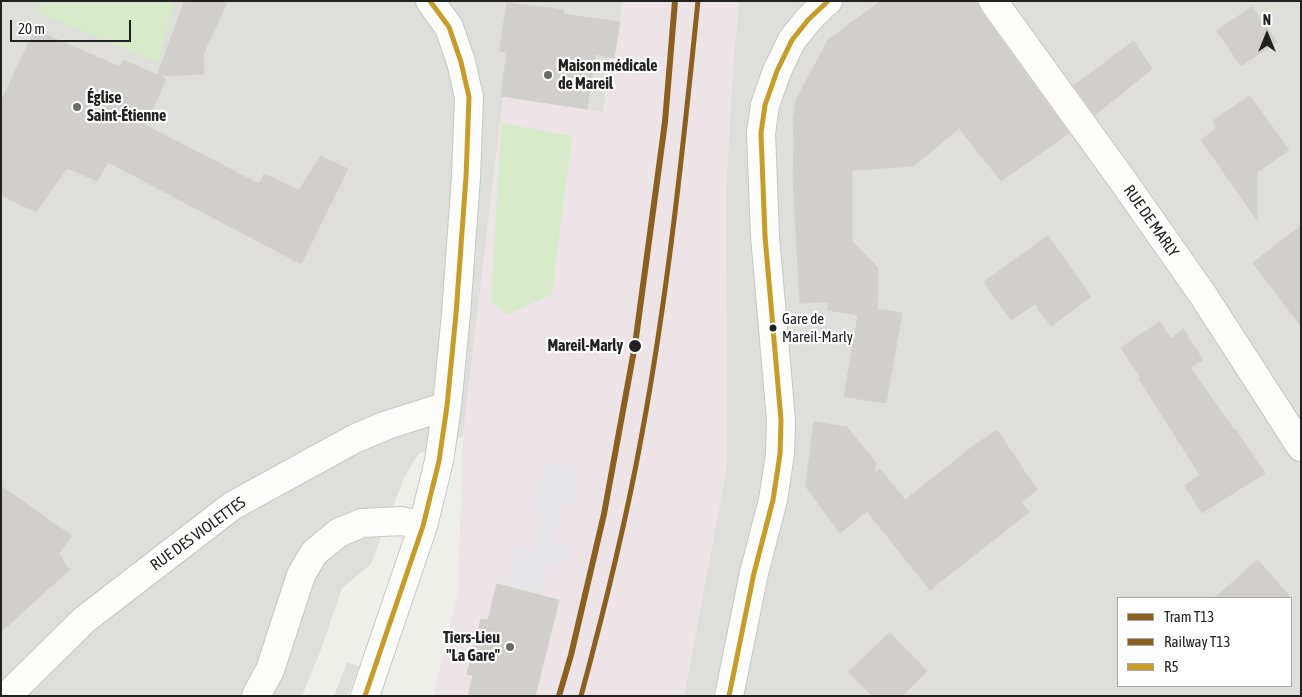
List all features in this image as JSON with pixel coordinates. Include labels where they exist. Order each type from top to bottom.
[{"type":"street","points":[[365,696],[423,526],[439,461],[447,406],[466,190],[469,97],[461,62],[449,27],[430,1]]},
{"type":"street","points":[[730,696],[754,573],[773,500],[780,454],[781,420],[764,221],[762,133],[765,105],[777,71],[792,40],[808,20],[828,1]]},
{"type":"street","name":"RUE DE MARLY","points":[[993,1],[1203,295],[1301,447]]},
{"type":"street","name":"RUE DES VIOLETTES","points":[[7,696],[84,620],[232,506],[354,439],[387,425],[447,406]]},
{"type":"street","points":[[256,696],[270,670],[301,575],[314,553],[338,534],[362,523],[402,521],[423,526]]},
{"type":"shaded area","points":[[1,1],[623,1],[614,58],[611,58],[603,113],[503,97],[463,436],[418,454],[404,478],[371,564],[342,588],[322,647],[302,696],[1,696]]},
{"type":"shaded area","points":[[623,1],[739,1],[733,64],[726,190],[727,465],[684,696],[433,696],[458,590],[463,436],[503,96],[603,112],[611,57],[614,58]]},
{"type":"shaded area","points":[[739,1],[1301,1],[1301,696],[684,696],[727,465],[726,190],[733,64]]},
{"type":"shaded area","points":[[544,461],[580,468],[573,506],[561,504],[553,540],[567,544],[563,565],[549,563],[542,595],[507,587],[518,546],[532,550],[542,510],[532,509]]},
{"type":"shaded area","points":[[347,662],[359,666],[348,696],[334,696]]},
{"type":"green space","points":[[39,1],[174,1],[158,63],[39,13]]},
{"type":"green space","points":[[501,123],[572,136],[552,294],[507,315],[491,301]]},
{"type":"building","points":[[185,1],[228,1],[203,54],[204,74],[159,76],[166,79],[145,125],[259,184],[264,174],[299,190],[321,156],[348,169],[301,264],[108,162],[97,181],[67,168],[36,212],[1,195],[1,101],[35,30],[120,67],[123,60],[157,75]]},
{"type":"building","points":[[881,1],[977,1],[980,10],[1069,133],[1001,181],[959,128],[914,166],[852,170],[852,241],[878,268],[877,309],[902,313],[886,403],[844,397],[858,315],[828,310],[828,302],[800,303],[793,177],[793,119],[796,100],[828,40]]},
{"type":"building","name":"Maison médicale de Mareil","points":[[507,3],[564,10],[563,14],[620,22],[614,58],[595,54],[587,109],[501,96],[507,52],[500,51]]},
{"type":"building","points":[[1252,7],[1277,42],[1241,66],[1217,31]]},
{"type":"building","points":[[1134,41],[1152,69],[1095,115],[1074,86]]},
{"type":"building","points":[[1250,96],[1289,150],[1257,172],[1257,220],[1201,140],[1217,128],[1213,121]]},
{"type":"building","points":[[1301,226],[1301,326],[1253,263]]},
{"type":"building","points":[[1048,236],[1091,297],[1051,326],[1035,304],[1011,320],[984,282]]},
{"type":"building","points":[[1160,322],[1171,339],[1183,329],[1203,360],[1190,367],[1265,473],[1202,513],[1185,486],[1200,475],[1121,348]]},
{"type":"building","points":[[814,422],[847,427],[876,463],[874,473],[880,469],[905,500],[976,444],[997,430],[1037,490],[1021,502],[1029,512],[930,590],[867,511],[840,533],[806,487]]},
{"type":"building","points":[[1,486],[72,536],[59,553],[69,570],[1,632]]},
{"type":"building","points":[[1258,560],[1290,597],[1216,597]]},
{"type":"building","name":"Tiers-Lieu \"La Gare\"","points":[[497,584],[559,600],[535,696],[468,696],[473,675],[467,674],[481,619],[488,620]]},
{"type":"building","points":[[890,633],[927,671],[902,696],[872,696],[849,672]]},
{"type":"tram line","name":"T13","points":[[581,696],[621,536],[651,385],[674,221],[698,1]]},
{"type":"rail line","name":"T13","points":[[559,696],[571,655],[604,514],[635,345],[665,122],[675,1]]},
{"type":"transit line","name":"R5","points":[[365,696],[423,526],[439,461],[447,406],[456,314],[466,177],[469,97],[461,62],[449,27],[430,1]]},
{"type":"transit line","name":"R5","points":[[729,696],[754,573],[773,500],[780,454],[781,420],[765,236],[761,133],[765,105],[777,71],[792,40],[808,20],[828,1]]},
{"type":"place","name":"Maison médicale de Mareil","points":[[548,75]]},
{"type":"place","name":"Église Saint-Étienne","points":[[77,107]]},
{"type":"place","name":"Gare de Mareil-Marly","points":[[773,328]]},
{"type":"place","name":"Mareil-Marly","points":[[635,346]]},
{"type":"place","name":"Tiers-Lieu \"La Gare\"","points":[[510,647]]}]
